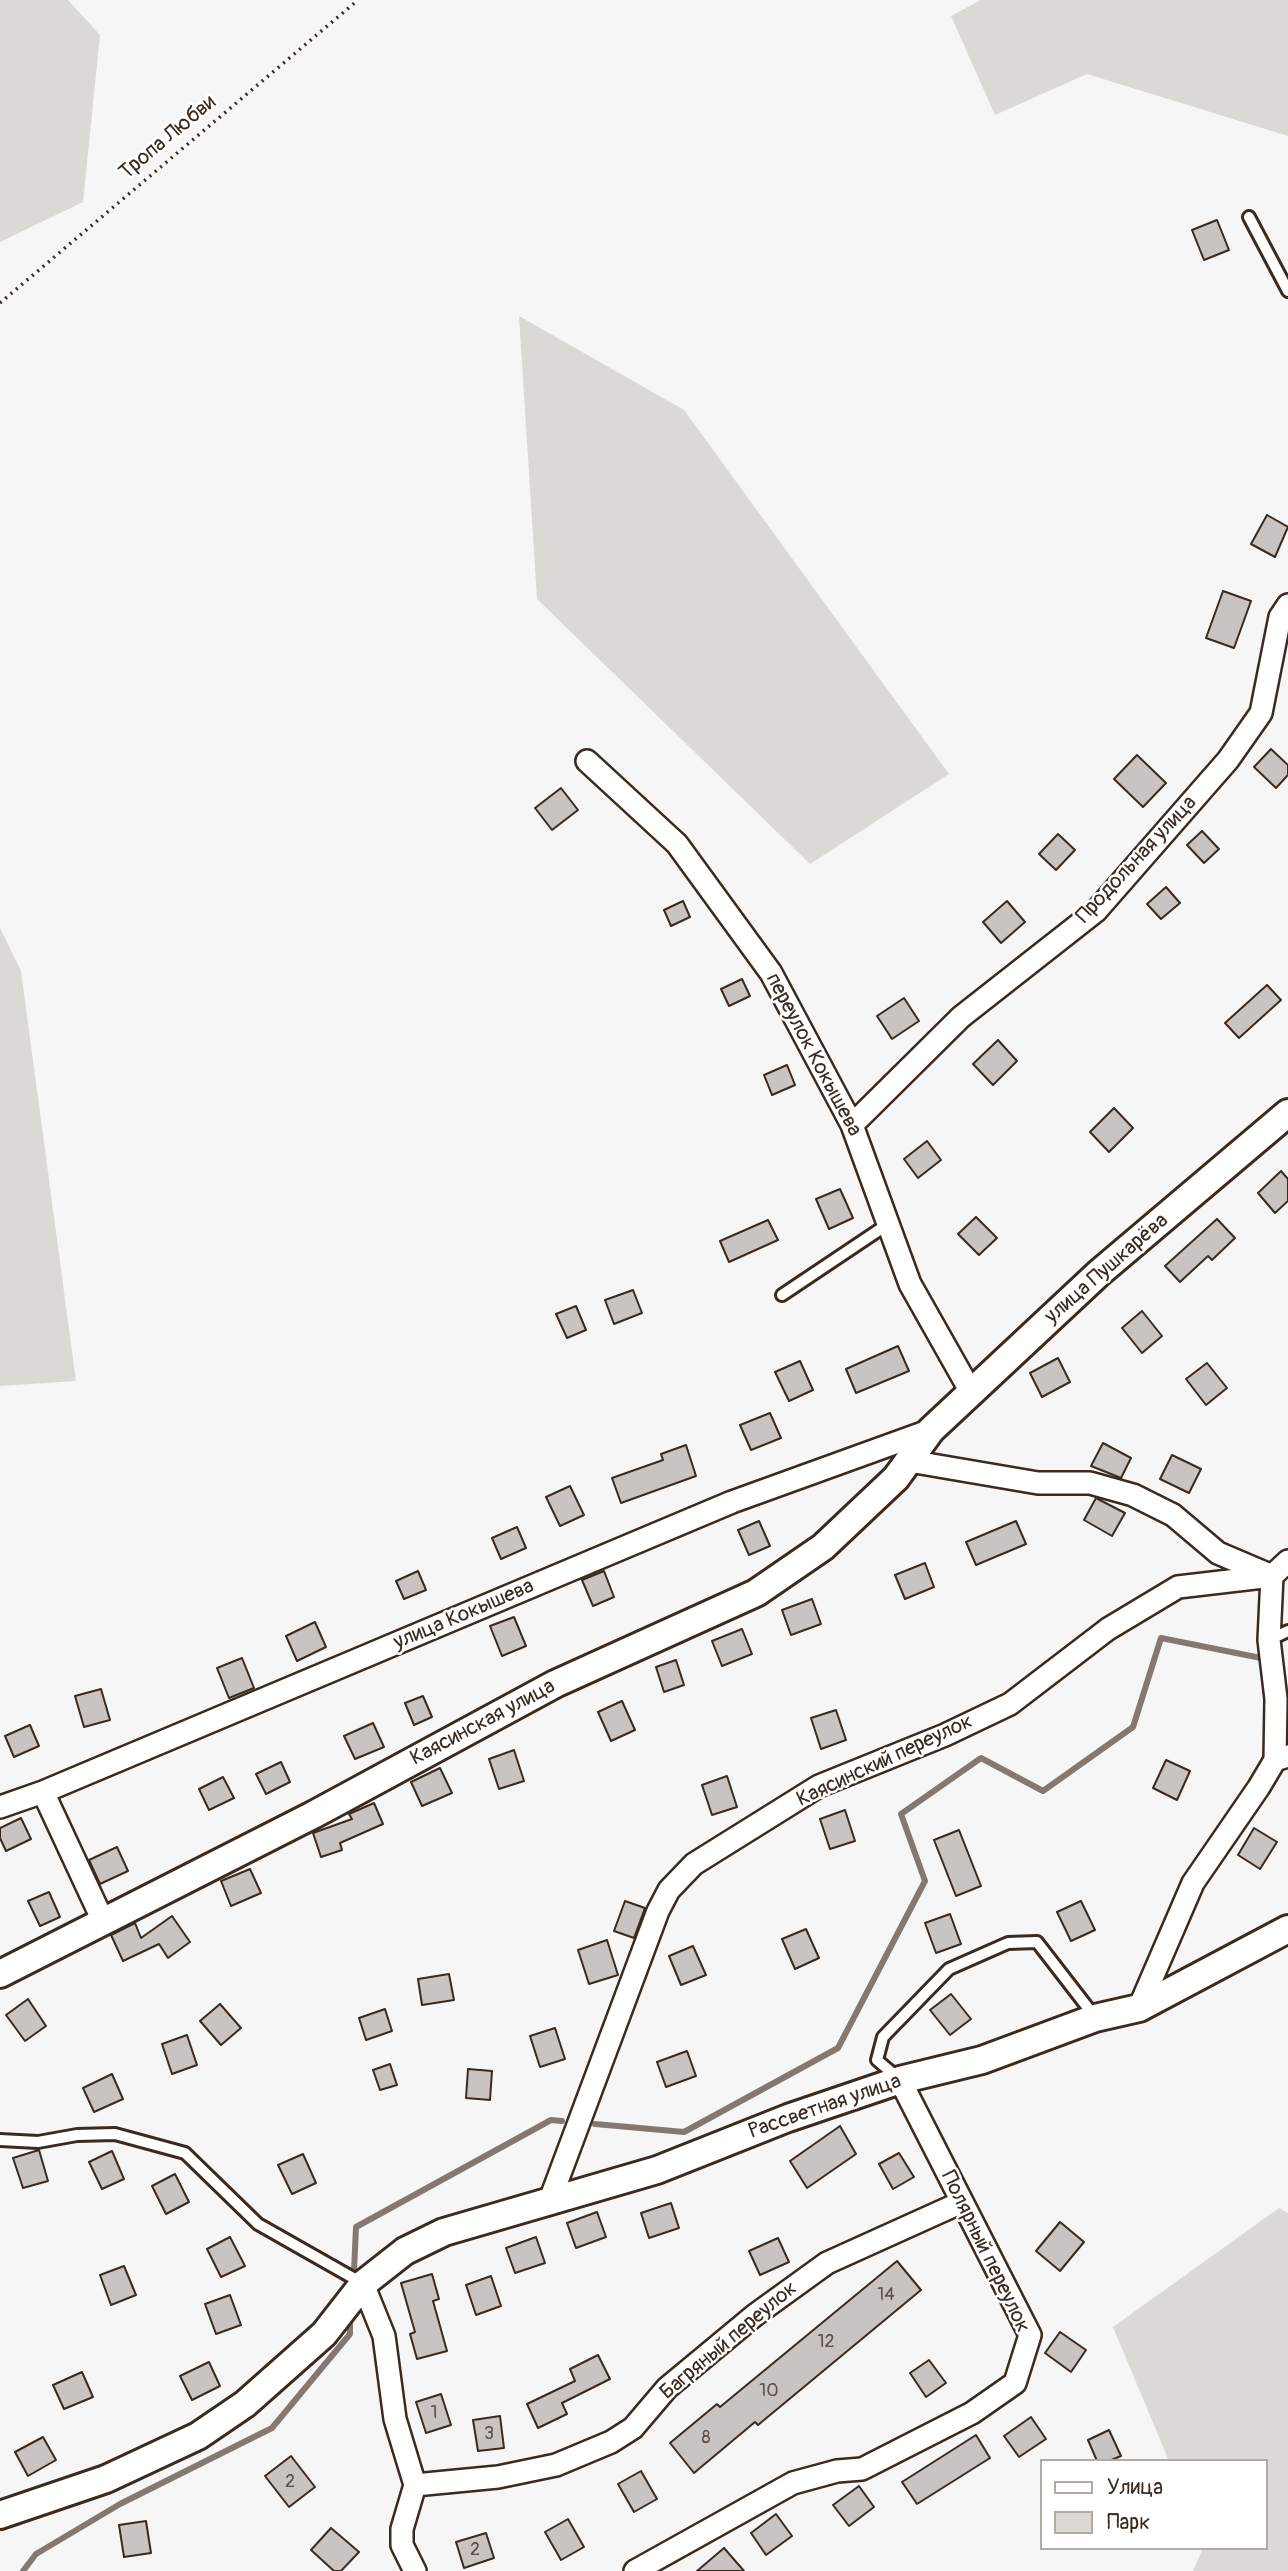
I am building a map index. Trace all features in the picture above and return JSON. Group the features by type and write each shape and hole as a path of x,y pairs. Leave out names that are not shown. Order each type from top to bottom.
{"street":[{"name":"Продольная улица","path":"852,1125 961,1017 1096,911 1228,760 1261,713 1280,617 1288,605"},
{"name":"переулок Кокышева","path":"587,761 677,844 763,962 852,1125 910,1284 971,1392"},
{"name":"улица Пушкарёва","path":"931,1430 1100,1273 1288,1113"},
{"name":"Каясинская улица","path":"0,1974 104,1923 555,1684 756,1592 823,1547 896,1478 931,1430"},
{"name":"улица Кокышева","path":"0,1807 43,1792 732,1502 931,1430"},
{"path":"909,1461 1038,1483 1090,1483 1133,1495 1173,1515 1218,1553 1272,1576"},
{"path":"1272,1576 1288,1561"},
{"path":"1139,2008 1193,1884 1281,1758 1273,1673 1276,1639 1272,1576"},
{"name":"Каясинский переулок","path":"550,2200 658,1911 669,1890 694,1864 819,1786 945,1735 1010,1704 1108,1629 1178,1587 1272,1576"},
{"path":"43,1792 104,1923"},
{"name":"Рассветная улица","path":"0,2515 106,2479 198,2436 245,2404 298,2358 324,2334 363,2284 405,2251 444,2232 657,2170 788,2118 900,2080 982,2060 1095,2018 1139,2008 1288,1929"},
{"name":"Полярный переулок","path":"635,2571 793,2483 837,2471 862,2469 972,2413 1014,2383 1030,2335 900,2080"},
{"name":"Багряный переулок","path":"415,2485 498,2477 556,2465 611,2442 633,2428 667,2388 755,2315 827,2263 962,2202"},
{"path":"363,2284 384,2336 395,2419 415,2485 402,2529 402,2545 415,2571"}],"lane":[{"path":"1249,217 1288,291"},
{"path":"782,1295 888,1224"},
{"path":"900,2080 877,2060 883,2037 949,1969 1009,1943 1037,1942 1095,2018"},
{"path":"0,2140 38,2142 77,2135 115,2134 185,2153 258,2224 363,2284"}],"path":[{"name":"Тропа Любви","path":"0,303 358,0"}],"green space":[{"path":"0,0 68,0 100,35 83,202 0,242"},
{"path":"981,0 1288,0 1288,136 1087,74 995,115 951,16"},
{"path":"519,316 684,410 949,774 810,864 537,599"},
{"path":"0,928 21,971 76,1381 0,1386"},
{"path":"1279,2208 1288,2213 1288,2571 1193,2571 1202,2550 1267,2550 1267,2459 1168,2459 1113,2327"}],"building":[{"path":"1217,220 1229,250 1204,260 1192,230"},
{"path":"1267,515 1288,527 1275,557 1251,544"},
{"path":"1223,591 1251,601 1234,648 1206,638"},
{"path":"1271,749 1288,765 1288,775 1276,788 1254,767"},
{"path":"1137,755 1166,783 1143,807 1114,779"},
{"path":"561,788 578,810 552,830 535,808"},
{"path":"1202,831 1219,849 1204,863 1187,845"},
{"path":"1058,834 1075,850 1056,870 1039,854"},
{"path":"1166,887 1180,903 1161,919 1147,904"},
{"path":"683,901 690,917 671,926 664,910"},
{"path":"1007,901 1025,922 1001,943 983,922"},
{"path":"742,979 750,996 729,1006 721,989"},
{"path":"1267,985 1281,1000 1239,1038 1225,1023"},
{"path":"904,998 919,1021 892,1039 877,1016"},
{"path":"998,1040 1017,1061 993,1085 973,1064"},
{"path":"787,1065 795,1085 772,1095 764,1075"},
{"path":"1114,1108 1133,1128 1109,1152 1090,1132"},
{"path":"927,1141 941,1160 918,1178 904,1159"},
{"path":"1281,1171 1288,1179 1288,1201 1275,1213 1258,1193"},
{"path":"840,1189 853,1218 829,1229 816,1199"},
{"path":"976,1217 997,1238 979,1255 958,1234"},
{"path":"1217,1219 1235,1238 1212,1260 1208,1256 1180,1282 1165,1266"},
{"path":"768,1220 778,1240 729,1262 720,1241"},
{"path":"633,1290 642,1313 614,1324 605,1300"},
{"path":"576,1306 586,1330 567,1338 556,1314"},
{"path":"1142,1311 1162,1336 1142,1353 1122,1328"},
{"path":"898,1346 909,1371 856,1393 846,1369"},
{"path":"1058,1358 1070,1382 1042,1397 1030,1373"},
{"path":"800,1361 813,1390 789,1401 775,1372"},
{"path":"1207,1363 1227,1388 1206,1405 1186,1379"},
{"path":"770,1413 781,1438 751,1450 740,1425"},
{"path":"1103,1443 1131,1458 1121,1478 1091,1466"},
{"path":"686,1445 696,1476 621,1503 612,1478 663,1460 661,1454"},
{"path":"1172,1455 1201,1469 1189,1493 1160,1479"},
{"path":"570,1486 584,1515 560,1526 546,1497"},
{"path":"1096,1498 1125,1513 1112,1536 1084,1520"},
{"path":"759,1521 770,1546 749,1555 738,1530"},
{"path":"1016,1521 1026,1544 976,1565 966,1542"},
{"path":"517,1527 526,1548 501,1559 492,1538"},
{"path":"925,1563 934,1587 905,1599 895,1575"},
{"path":"418,1571 426,1590 404,1599 396,1581"},
{"path":"604,1571 614,1597 593,1606 582,1580"},
{"path":"812,1599 821,1624 791,1635 782,1610"},
{"path":"514,1617 526,1646 502,1656 490,1626"},
{"path":"315,1622 326,1647 297,1661 286,1636"},
{"path":"742,1629 752,1654 722,1666 712,1641"},
{"path":"242,1658 254,1688 229,1698 217,1668"},
{"path":"676,1660 684,1685 664,1692 656,1667"},
{"path":"101,1689 110,1720 84,1727 75,1696"},
{"path":"423,1696 432,1717 414,1725 405,1703"},
{"path":"622,1701 635,1730 611,1741 598,1712"},
{"path":"836,1710 846,1740 821,1749 811,1718"},
{"path":"373,1723 384,1747 355,1759 344,1736"},
{"path":"30,1725 39,1746 14,1757 5,1736"},
{"path":"514,1750 524,1781 499,1789 489,1759"},
{"path":"1166,1760 1190,1771 1177,1800 1153,1788"},
{"path":"281,1762 290,1782 266,1794 256,1774"},
{"path":"440,1768 452,1793 422,1806 411,1782"},
{"path":"727,1776 737,1807 712,1815 702,1785"},
{"path":"223,1777 234,1798 209,1810 199,1789"},
{"path":"374,1803 383,1824 340,1843 342,1850 321,1857 313,1833 352,1819 349,1814"},
{"path":"845,1810 855,1841 830,1849 820,1819"},
{"path":"21,1818 31,1839 6,1851 0,1838 0,1828"},
{"path":"1254,1828 1277,1842 1260,1869 1238,1855"},
{"path":"959,1830 981,1886 956,1896 934,1840"},
{"path":"117,1847 128,1871 100,1884 89,1860"},
{"path":"250,1869 261,1893 231,1906 221,1881"},
{"path":"49,1892 60,1917 40,1926 28,1901"},
{"path":"625,1901 645,1908 634,1938 614,1931"},
{"path":"1081,1901 1095,1930 1071,1941 1057,1912"},
{"path":"950,1914 961,1944 936,1953 925,1923"},
{"path":"172,1916 190,1942 168,1958 159,1944 123,1961 111,1935 135,1923 141,1938"},
{"path":"806,1929 819,1958 795,1969 782,1939"},
{"path":"607,1940 618,1975 589,1984 578,1950"},
{"path":"693,1946 706,1975 681,1985 669,1956"},
{"path":"449,1974 454,2000 422,2005 418,1979"},
{"path":"951,1994 971,2019 950,2035 930,2010"},
{"path":"28,1999 46,2026 25,2041 6,2015"},
{"path":"220,2004 241,2028 221,2045 200,2021"},
{"path":"385,2009 392,2031 366,2040 359,2018"},
{"path":"555,2028 565,2059 540,2067 530,2036"},
{"path":"187,2035 197,2065 172,2074 162,2044"},
{"path":"687,2051 696,2076 666,2087 657,2062"},
{"path":"390,2064 397,2085 380,2090 373,2070"},
{"path":"468,2069 492,2071 490,2100 466,2098"},
{"path":"112,2074 123,2099 94,2112 83,2088"},
{"path":"840,2126 856,2154 807,2188 790,2161"},
{"path":"39,2150 48,2181 23,2188 13,2158"},
{"path":"112,2151 124,2179 102,2189 89,2162"},
{"path":"899,2153 914,2177 893,2189 879,2164"},
{"path":"303,2154 316,2183 292,2194 278,2165"},
{"path":"175,2174 189,2202 166,2214 152,2186"},
{"path":"671,2203 679,2228 649,2238 641,2213"},
{"path":"597,2212 606,2237 576,2248 567,2223"},
{"path":"1060,2222 1084,2242 1060,2271 1036,2251"},
{"path":"230,2237 245,2266 221,2277 207,2249"},
{"path":"536,2237 545,2263 515,2273 506,2248"},
{"path":"778,2238 789,2262 760,2275 749,2251"},
{"path":"897,2261 921,2290 758,2425 755,2422 694,2473 670,2443 717,2404 720,2407"},
{"path":"124,2266 136,2295 111,2305 100,2275"},
{"path":"432,2274 439,2299 433,2301 447,2351 417,2359 410,2334 415,2332 401,2283"},
{"path":"491,2276 501,2306 476,2315 466,2285"},
{"path":"230,2295 241,2325 216,2334 205,2304"},
{"path":"1060,2332 1086,2350 1071,2372 1045,2353"},
{"path":"598,2355 610,2379 562,2403 567,2414 538,2428 527,2404 575,2381 570,2369"},
{"path":"929,2360 946,2383 926,2397 910,2373"},
{"path":"209,2362 220,2386 192,2400 180,2376"},
{"path":"82,2372 93,2397 64,2409 53,2385"},
{"path":"441,2394 451,2425 426,2433 416,2402"},
{"path":"500,2416 504,2448 478,2451 473,2420"},
{"path":"1031,2417 1046,2439 1019,2457 1004,2436"},
{"path":"1109,2430 1121,2456 1114,2459 1096,2459 1088,2440"},
{"path":"976,2435 990,2458 917,2504 902,2482"},
{"path":"43,2437 56,2460 28,2476 15,2452"},
{"path":"291,2456 315,2487 289,2507 265,2476"},
{"path":"641,2471 657,2499 634,2512 618,2484"},
{"path":"859,2486 874,2507 849,2526 833,2505"},
{"path":"776,2514 792,2536 766,2555 751,2533"},
{"path":"568,2519 584,2547 561,2560 545,2532"},
{"path":"146,2521 151,2553 124,2557 119,2525"},
{"path":"331,2528 359,2552 341,2571 334,2571 311,2550"},
{"path":"486,2533 494,2558 464,2568 456,2542"},
{"path":"724,2548 744,2571 697,2571"}],"waterway":[{"path":"595,2124 684,2132 838,2048 925,1881 901,1814 981,1758 1043,1791 1133,1727 1161,1638 1266,1659"},
{"path":"354,2271 356,2227 551,2120 562,2121"},
{"path":"23,2571 36,2554 120,2504 272,2428 350,2334 350,2319"}]}
